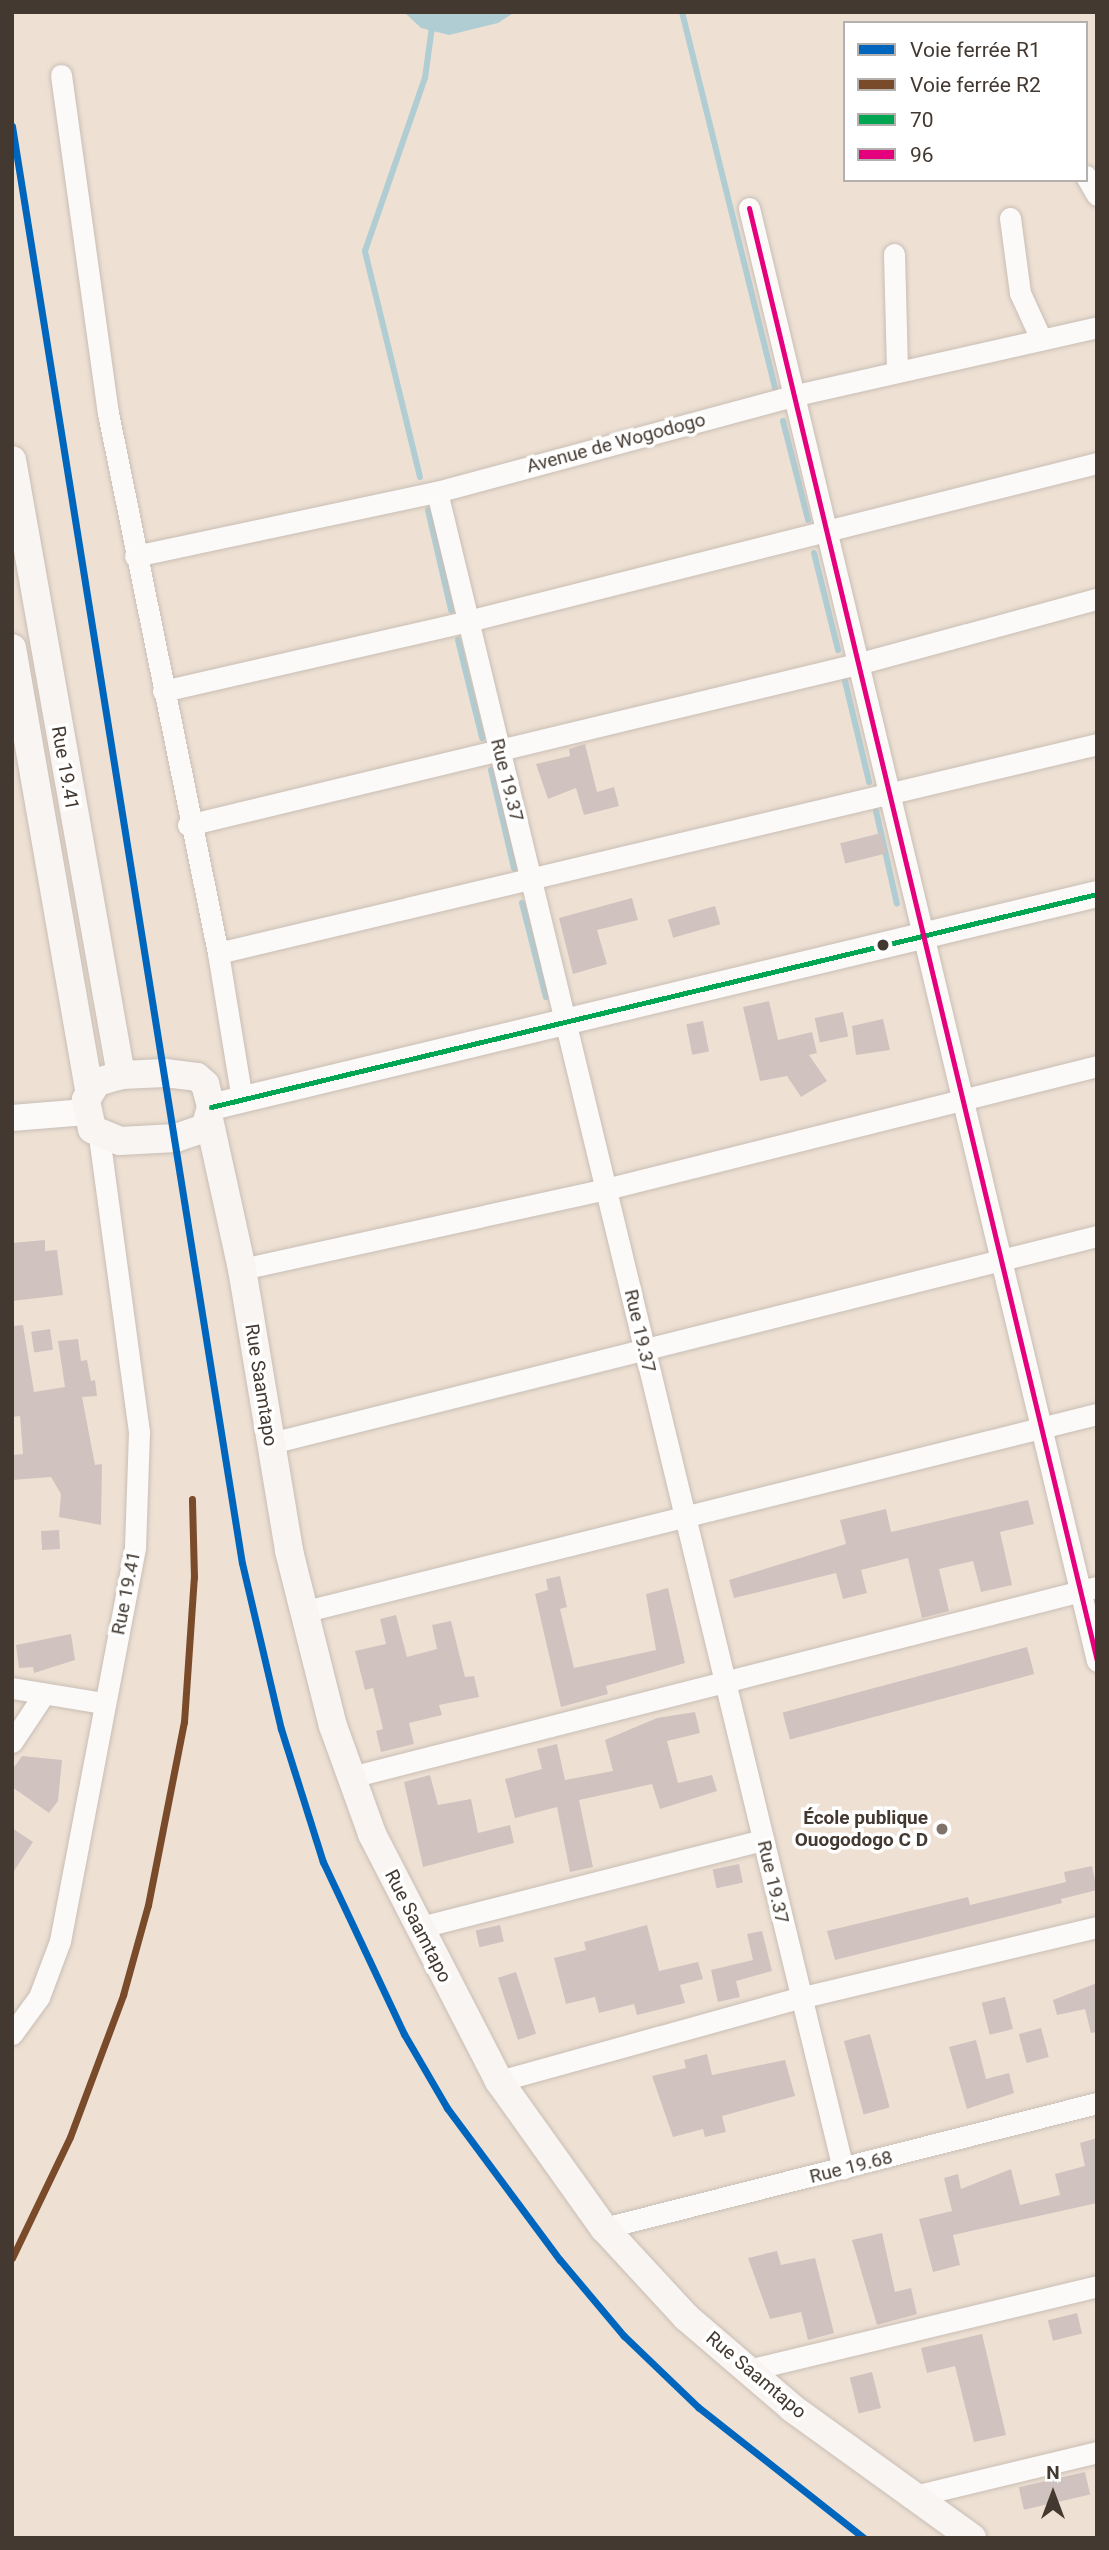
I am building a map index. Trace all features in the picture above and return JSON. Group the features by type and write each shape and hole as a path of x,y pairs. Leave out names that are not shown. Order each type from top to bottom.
{"main road":[{"name":"Rue 19.41","path":"12,460 21,573 121,1075"},
{"name":"Rue 19.41","path":"12,649 92,1112"},
{"path":"121,1075 92,1112 120,1141 176,1138 197,1133 210,1113"},
{"name":"Rue Saamtapo","path":"121,1075 197,1077 210,1113 242,1269 302,1612 351,1777 417,1928 499,2081 604,2228 686,2317 748,2370 910,2497 972,2538"}],"street":[{"path":"61,75 108,413 188,825 218,953 242,1100"},
{"path":"1088,179 1097,195"},
{"path":"750,208 792,396 960,1099 1041,1428 1088,1589 1097,1661"},
{"path":"1010,218 1020,293 1041,339"},
{"path":"894,254 897,372"},
{"name":"Avenue de Wogodogo","path":"135,556 437,492 792,396 1097,327"},
{"path":"163,691 468,621 1097,463"},
{"name":"Rue 19.37","path":"437,492 842,2169"},
{"path":"188,825 857,664 1097,599"},
{"path":"218,953 1097,744"},
{"path":"210,1113 242,1100 1097,894"},
{"path":"242,1269 606,1189 1097,1066"},
{"path":"12,1118 92,1112"},
{"name":"Rue 19.41","path":"12,2034 39,1997 60,1941 135,1546 139,1446 92,1112"},
{"path":"271,1443 1097,1236"},
{"path":"302,1612 1097,1414"},
{"path":"351,1777 1088,1589"},
{"path":"13,1685 44,1694 104,1703"},
{"path":"12,1742 44,1694"},
{"path":"417,1928 763,1840"},
{"path":"499,2081 799,1998 1097,1927"},
{"name":"Rue 19.68","path":"604,2228 1097,2103"},
{"path":"748,2370 1097,2286"},
{"path":"910,2497 1097,2452"}],"water":[{"path":"404,12 515,12 498,23 449,35 421,28"}],"building":[{"path":"585,744 597,792 614,787 619,806 584,815 576,788 548,799 536,764 570,756 569,749"},
{"path":"881,833 886,853 845,864 840,843"},
{"path":"632,898 638,920 597,930 607,964 573,974 559,918"},
{"path":"715,906 720,924 673,938 668,920"},
{"path":"769,1001 778,1040 812,1032 817,1053 809,1055 827,1081 801,1097 787,1076 760,1081 743,1007"},
{"path":"843,1012 848,1036 820,1042 815,1018"},
{"path":"883,1019 890,1050 856,1055 852,1026"},
{"path":"703,1021 709,1051 692,1055 686,1024"},
{"path":"45,1240 45,1251 57,1250 63,1295 12,1301 12,1243"},
{"path":"23,1325 34,1392 65,1387 58,1341 78,1339 81,1361 87,1360 91,1381 95,1380 97,1396 82,1397 95,1465 102,1464 101,1525 59,1517 61,1494 51,1477 12,1480 12,1455 23,1454 20,1416 12,1417 12,1326"},
{"path":"50,1329 53,1350 34,1352 31,1332"},
{"path":"1028,1500 1034,1524 1000,1532 1012,1585 981,1592 973,1561 939,1569 949,1611 922,1618 908,1558 861,1570 867,1593 843,1599 836,1573 734,1598 729,1580 846,1544 840,1520 886,1509 891,1532"},
{"path":"59,1530 60,1549 42,1550 41,1531"},
{"path":"560,1576 567,1607 560,1609 574,1668 656,1650 646,1594 668,1588 685,1663 606,1686 608,1694 561,1707 535,1594 548,1590 546,1579"},
{"path":"396,1615 407,1657 437,1649 432,1625 451,1621 465,1677 474,1676 479,1697 439,1705 442,1715 409,1723 414,1744 381,1752 376,1731 383,1729 373,1688 365,1690 355,1651 386,1644 380,1619"},
{"path":"71,1634 75,1660 34,1673 33,1667 19,1668 16,1645"},
{"path":"1027,1647 1034,1674 790,1740 783,1712"},
{"path":"695,1712 700,1733 667,1741 678,1783 712,1775 717,1791 660,1809 652,1784 579,1800 593,1867 570,1872 557,1807 515,1818 505,1779 542,1769 537,1749 557,1744 565,1780 613,1771 605,1740 657,1718"},
{"path":"22,1756 62,1760 58,1801 49,1813 12,1787 12,1770"},
{"path":"430,1775 438,1805 471,1799 478,1833 510,1825 514,1843 423,1867 404,1782"},
{"path":"12,1828 33,1842 12,1874"},
{"path":"739,1864 743,1883 717,1888 713,1870"},
{"path":"1092,1866 1097,1890 1061,1899 1062,1903 835,1960 827,1931 968,1897 970,1905 1066,1882 1064,1872"},
{"path":"500,1925 504,1942 479,1947 476,1931"},
{"path":"647,1925 659,1971 698,1962 703,1979 680,1985 685,2003 637,2015 634,2004 599,2013 595,1997 566,2004 554,1958 586,1950 584,1942"},
{"path":"762,1931 772,1971 736,1981 740,1997 718,2002 711,1970 753,1960 747,1934"},
{"path":"516,1972 536,2034 518,2040 498,1978"},
{"path":"1097,1983 1097,2032 1091,2033 1085,2009 1057,2015 1053,2000"},
{"path":"1005,1997 1013,2029 990,2035 982,2003"},
{"path":"1041,2028 1049,2057 1027,2063 1019,2034"},
{"path":"870,2034 890,2107 864,2114 844,2041"},
{"path":"976,2040 986,2079 1009,2073 1014,2093 967,2109 949,2047"},
{"path":"707,2054 712,2075 785,2060 795,2096 722,2116 726,2132 705,2137 703,2129 673,2137 652,2076 686,2068 684,2060"},
{"path":"1097,2138 1097,2203 953,2235 960,2265 933,2272 919,2219 952,2211 944,2178 958,2174 961,2189 1011,2169 1020,2205 1060,2195 1055,2174 1085,2166 1080,2143"},
{"path":"882,2233 895,2292 911,2288 917,2314 877,2325 852,2240"},
{"path":"777,2251 781,2265 815,2258 834,2333 808,2340 801,2312 770,2319 748,2258"},
{"path":"1077,2313 1082,2333 1053,2341 1048,2320"},
{"path":"982,2334 1006,2435 974,2442 955,2366 927,2373 921,2348"},
{"path":"872,2372 881,2408 859,2413 850,2378"},
{"path":"1085,2472 1090,2494 1024,2510 1019,2487"}],"waterway":[{"path":"420,477 365,251 425,78 434,12"},
{"path":"682,12 775,389"},
{"path":"783,421 808,520"},
{"path":"428,510 451,610"},
{"path":"814,553 838,650"},
{"path":"458,640 482,738"},
{"path":"845,681 869,782"},
{"path":"491,770 514,868"},
{"path":"876,811 897,904"},
{"path":"522,903 546,997"}],"rail line":[{"name":"R1","path":"12,126 242,1563 281,1729 323,1862 404,2034 447,2108 560,2260 624,2336 698,2407 864,2538"},
{"name":"R2","path":"12,2258 70,2137 123,1995 148,1905 184,1722 194,1577 192,1499"}],"transit line":[{"name":"96","path":"749,208 1097,1661"},
{"name":"70","path":"211,1107 1097,894"}],"place":[{"name":"École publique Ouogodogo C D","path":"942,1829"}]}
